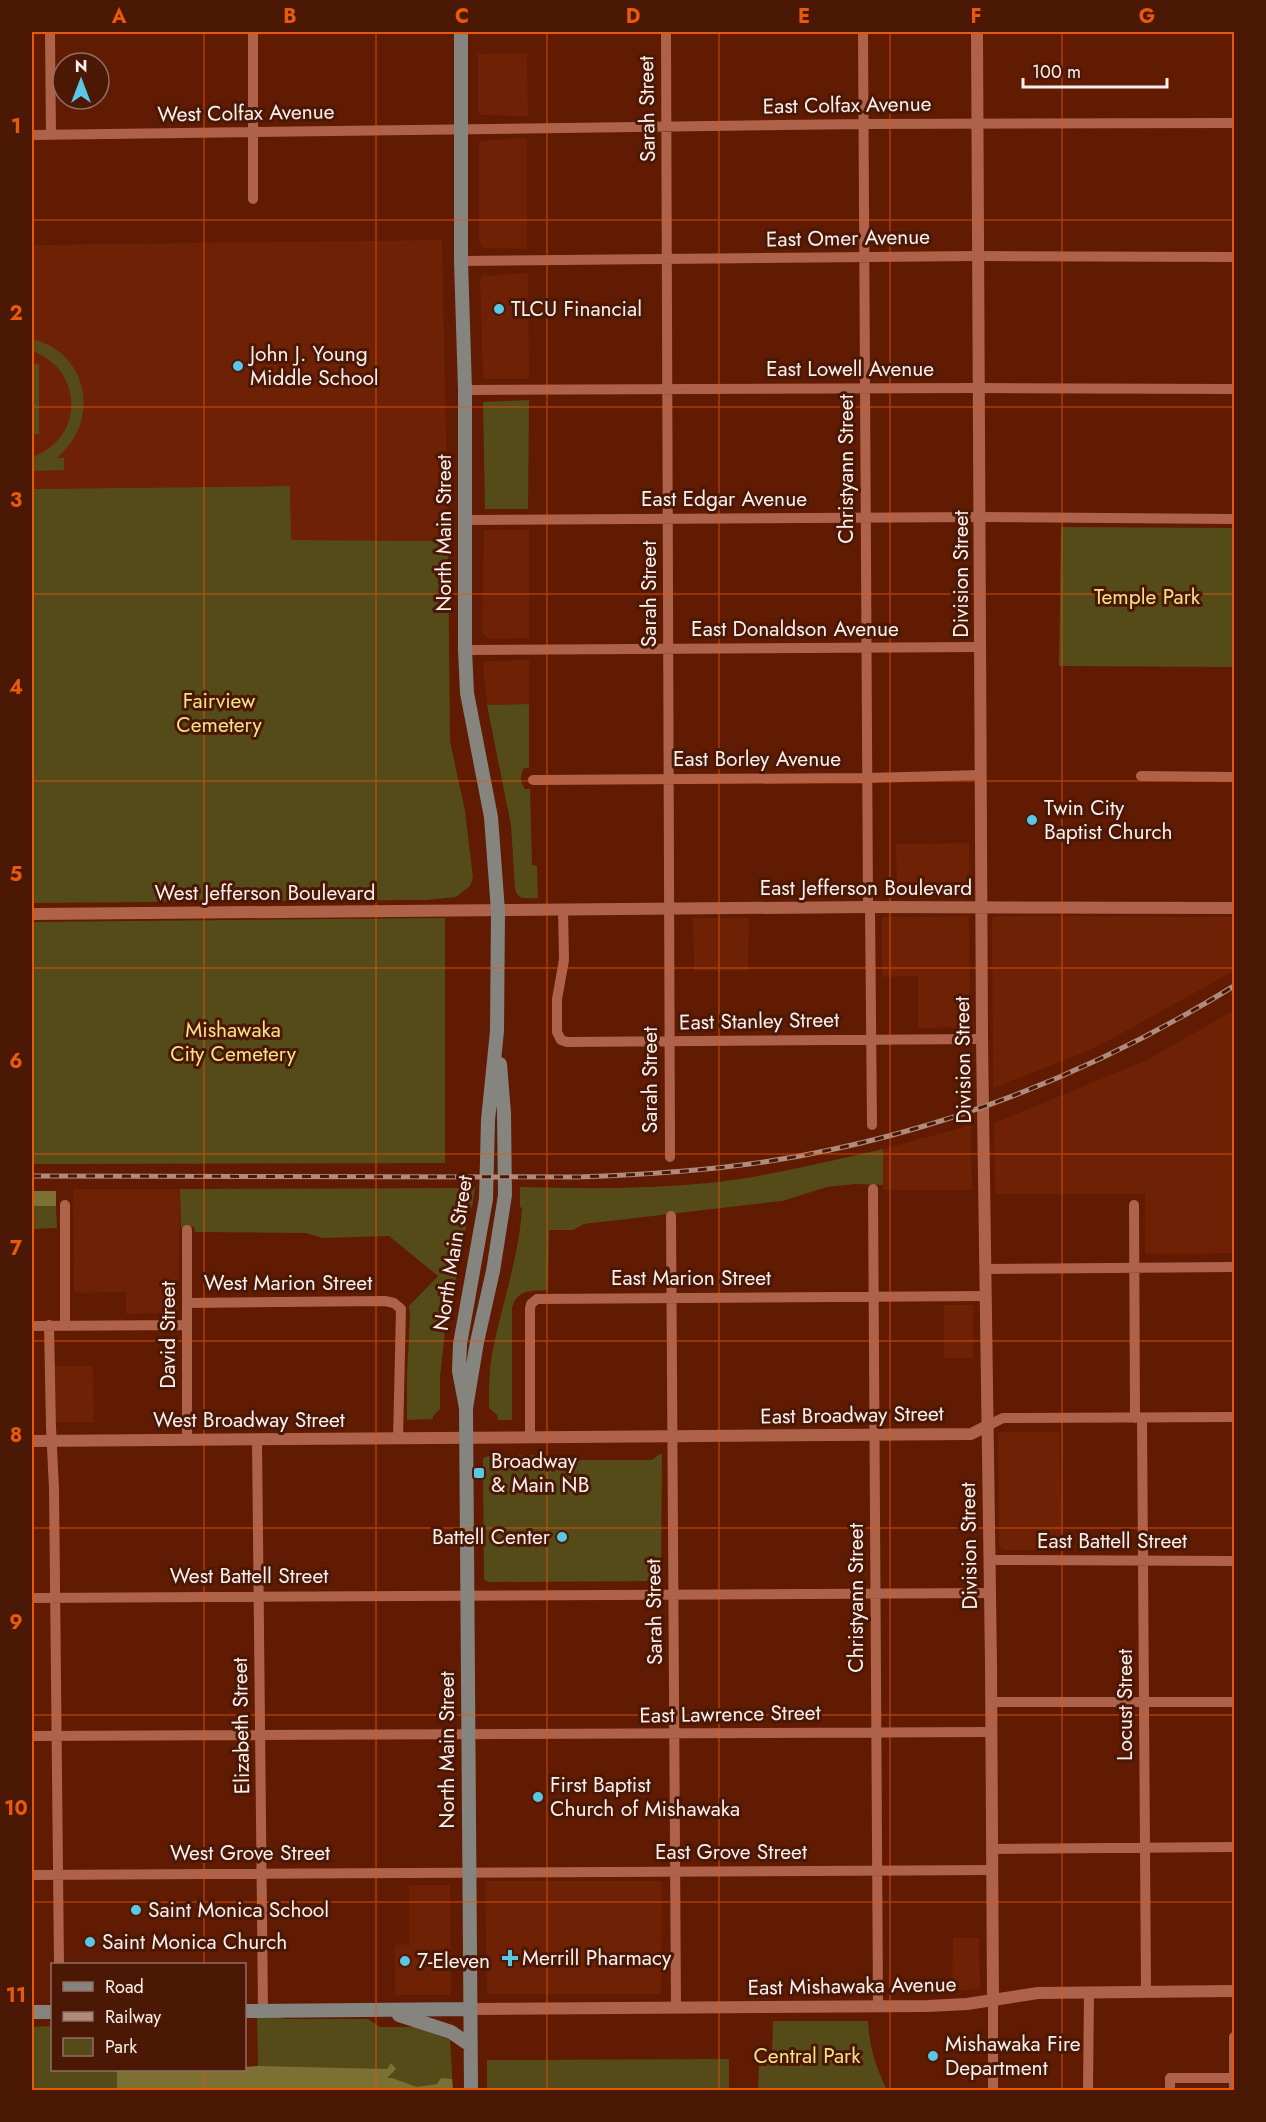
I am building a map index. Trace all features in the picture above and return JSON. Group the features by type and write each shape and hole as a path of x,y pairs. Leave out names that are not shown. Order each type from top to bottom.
{"main road":[{"name":"North Main Street","path":"461,32 465,650 470,711 491,817 498,911 497,1032 488,1120 486,1199 460,1344 459,1371 466,1408 471,2090"},
{"path":"246,2011 470,2009"},
{"path":"382,2011 425,2022 451,2032 470,2045"},
{"path":"32,2012 51,2012"}],"street":[{"path":"50,32 51,135"},
{"path":"253,32 253,198"},
{"name":"Sarah Street","path":"666,32 670,1157"},
{"name":"Christyann Street","path":"863,32 867,778 872,1125"},
{"name":"Division Street","path":"977,32 982,1039 992,1732 993,2088"},
{"name":"East Colfax Avenue","path":"460,129 978,123 1234,123"},
{"name":"West Colfax Avenue","path":"32,135 460,129"},
{"name":"East Omer Avenue","path":"461,261 978,256 1234,257"},
{"name":"East Lowell Avenue","path":"465,390 1234,389"},
{"name":"East Edgar Avenue","path":"465,520 866,517 1234,519"},
{"name":"East Donaldson Avenue","path":"465,650 981,647"},
{"name":"East Borley Avenue","path":"533,780 981,775"},
{"path":"1141,776 1234,777"},
{"name":"East Jefferson Boulevard","path":"498,911 869,907 1234,908"},
{"name":"East Stanley Street","path":"563,910 564,960 557,999 557,1032 561,1040 567,1042 982,1039"},
{"name":"West Jefferson Boulevard","path":"32,914 498,911"},
{"name":"Christyann Street","path":"873,1189 878,2006"},
{"name":"Locust Street","path":"1134,1205 1138,1418 1144,1561 1146,1992"},
{"path":"65,1206 65,1325"},
{"name":"Sarah Street","path":"671,1216 676,2008"},
{"name":"David Street","path":"187,1230 188,1440"},
{"path":"986,1269 1234,1267"},
{"name":"East Marion Street","path":"530,1438 530,1309 534,1301 986,1296"},
{"name":"West Marion Street","path":"187,1303 385,1301 394,1303 401,1309 398,1439"},
{"path":"50,1325 56,1597 59,1963"},
{"path":"32,1326 186,1325"},
{"name":"East Broadway Street","path":"466,1438 971,1434 1003,1418 1234,1417"},
{"name":"West Broadway Street","path":"32,1441 466,1438"},
{"name":"Elizabeth Street","path":"257,1440 263,2011"},
{"name":"East Battell Street","path":"989,1560 1234,1561"},
{"path":"467,1595 990,1593"},
{"name":"West Battell Street","path":"32,1598 467,1595"},
{"path":"991,1702 1234,1702"},
{"name":"East Lawrence Street","path":"32,1736 992,1732"},
{"path":"992,1849 1234,1846"},
{"name":"East Grove Street","path":"469,1872 992,1870"},
{"name":"West Grove Street","path":"32,1875 469,1872"},
{"name":"East Mishawaka Avenue","path":"470,2009 958,2005 1030,1993 1234,1991"},
{"path":"1088,2091 1089,1992"},
{"path":"1234,2037 1234,2091"},
{"path":"1170,2091 1170,2078 1234,2078"}],"shaded area":[{"path":"527,53 528,116 480,115 478,112 478,54"},
{"path":"527,138 527,249 482,248 479,241 479,141"},
{"name":"John J. Young Middle School","path":"442,240 448,541 290,540 290,486 32,489 32,245"},
{"path":"528,273 529,379 484,379 480,280 482,276"},
{"path":"484,530 529,530 529,638 489,639 482,633"},
{"path":"529,660 529,704 487,705 483,664 486,661"},
{"path":"969,843 969,893 897,895 896,844"},
{"path":"969,916 970,1027 918,1028 918,976 882,977 882,917"},
{"path":"995,916 1234,917 1234,971 1086,1052 993,1088 992,918"},
{"path":"693,918 749,918 748,971 694,971"},
{"path":"1234,1010 1234,1253 1145,1254 1145,1194 995,1194 994,1123 1147,1060"},
{"path":"971,1125 972,1190 883,1190 883,1149"},
{"path":"73,1189 180,1189 178,1310 175,1313 126,1314 126,1292 74,1293"},
{"path":"32,1191 56,1191 56,1206 32,1206"},
{"path":"944,1305 973,1305 973,1358 944,1358"},
{"path":"55,1366 93,1366 94,1422 56,1422"},
{"path":"998,1432 1059,1432 1062,1550 1003,1550 999,1546"},
{"path":"485,1881 662,1881 661,1994 487,1994"},
{"path":"409,1885 450,1885 451,1991 449,1995 395,1995 395,1945 409,1944"},
{"path":"953,1938 979,1938 980,1988 952,1992"},
{"path":"391,2063 396,2069 387,2078 417,2087 437,2084 441,2078 452,2079 453,2090 117,2090 117,2071 246,2071 246,2067 258,2066 387,2069"}],"green space":[{"path":"32,339 51,347 66,358 77,373 82,390 83,408 80,426 71,443 57,458 64,458 64,470 32,471 32,457 49,448 62,435 69,420 71,404 69,388 61,373 49,360 32,351"},
{"path":"32,364 39,364 39,434 32,434"},
{"path":"529,400 528,509 485,509 483,402"},
{"name":"Fairview Cemetery","path":"290,486 291,540 448,541 450,741 465,811 473,878 470,886 456,897 426,900 32,903 32,489"},
{"name":"Temple Park","path":"1061,527 1234,528 1234,667 1059,666"},
{"path":"529,704 529,768 524,768 521,779 525,789 530,789 532,865 537,866 538,898 521,897 516,893 511,825 487,705"},
{"name":"Mishawaka City Cemetery","path":"445,918 445,1163 32,1164 32,922"},
{"path":"883,1149 883,1185 855,1184 827,1187 782,1201 584,1224 573,1230 549,1230 548,1290 521,1294 512,1308 512,1420 498,1420 497,1415 489,1408 492,1352 520,1225 522,1208 520,1207 520,1187 614,1188 708,1183 774,1173"},
{"path":"475,1188 445,1332 440,1376 440,1409 433,1419 407,1420 409,1306 438,1276 389,1236 322,1238 306,1233 195,1232 194,1227 181,1228 180,1189"},
{"path":"32,1206 56,1206 57,1228 32,1229"},
{"path":"662,1454 661,1581 488,1582 484,1579 483,1458 549,1455 553,1460 652,1460"},
{"path":"257,2016 275,2016 284,2019 368,2019 380,2027 416,2027 450,2040 453,2090 32,2090 32,2027 51,2026 51,2071 246,2071 246,2067 258,2066"},
{"name":"Central Park","path":"773,2021 868,2021 874,2057 887,2090 487,2090 487,2060 729,2059 729,2089 758,2089 759,2066 767,2066 767,2058 772,2057"}],"railway":[{"path":"32,1176 578,1177 672,1172 764,1162 827,1151 888,1136 1008,1098 1123,1047 1234,986"}],"place":[{"name":"TLCU Financial","path":"499,309"},
{"name":"John J. Young Middle School","path":"238,366"},
{"name":"Twin City Baptist Church","path":"1032,820"},
{"name":"Broadway & Main NB","path":"479,1473"},
{"name":"Battell Center","path":"562,1537"},
{"name":"First Baptist Church of Mishawaka","path":"538,1797"},
{"name":"Saint Monica School","path":"136,1910"},
{"name":"Saint Monica Church","path":"90,1942"},
{"name":"Merrill Pharmacy","path":"510,1958"},
{"name":"7-Eleven","path":"405,1961"},
{"name":"Mishawaka Fire Department","path":"933,2056"}]}
